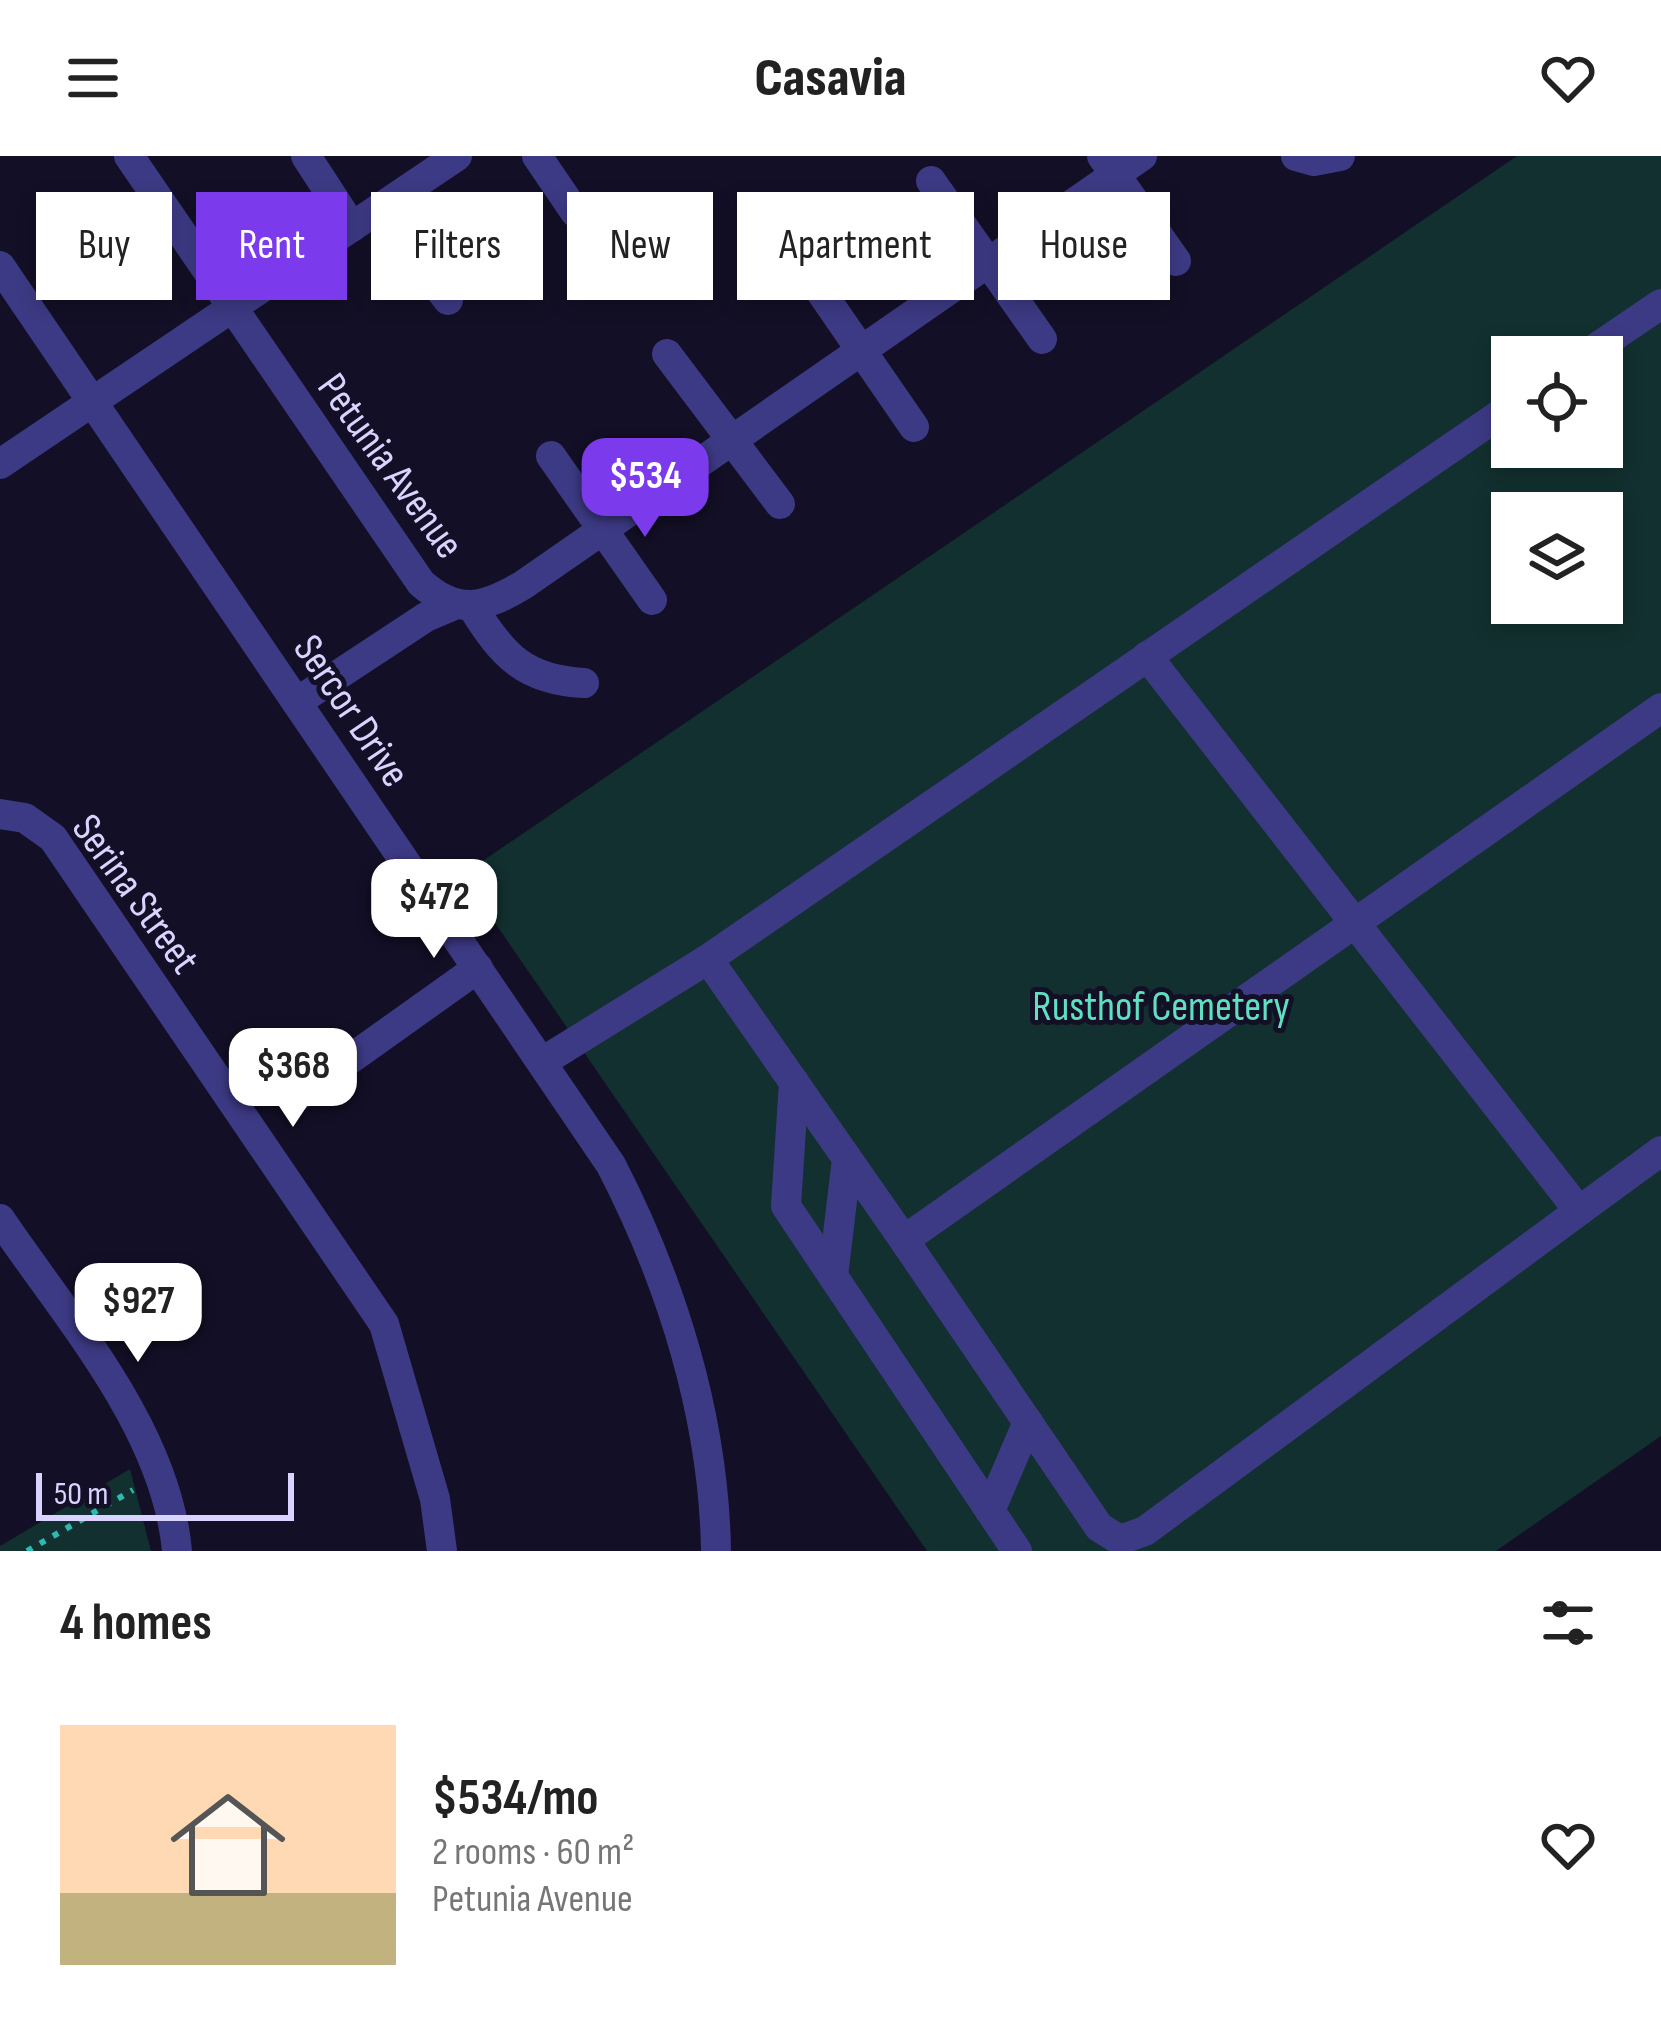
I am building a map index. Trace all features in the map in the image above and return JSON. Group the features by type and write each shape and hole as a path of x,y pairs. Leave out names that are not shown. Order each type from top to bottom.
{"street":[{"name":"Petunia Avenue","path":"129,156 421,583 462,607 510,593 988,262 1108,165 1142,156"},
{"path":"306,156 352,227"},
{"path":"404,192 457,156"},
{"path":"537,156 567,200"},
{"path":"1296,156 1314,161 1340,156"},
{"path":"1108,165 1176,261"},
{"path":"932,181 1042,339"},
{"path":"0,464 371,214"},
{"name":"Sercor Drive","path":"0,266 611,1165 661,1273 715,1478 716,1551"},
{"path":"826,300 914,428"},
{"path":"1614,336 1661,304"},
{"path":"667,354 780,505"},
{"path":"542,1062 708,959 1491,420"},
{"path":"550,456 652,600"},
{"path":"297,702 426,616 462,607 516,665 535,676 584,682"},
{"path":"1147,656 1358,920 1579,1211"},
{"path":"904,1240 1661,708"},
{"name":"Serina Street","path":"0,814 25,818 53,838 384,1324 435,1499 442,1551"},
{"path":"708,959 1108,1536 1132,1539 1661,1151"},
{"path":"297,1097 478,968"},
{"path":"794,1082 783,1198 1017,1551"},
{"path":"833,1276 847,1159"},
{"path":"0,1219 122,1400 158,1477 176,1551"},
{"path":"990,1510 1028,1422"}],"path":[{"path":"27,1551 158,1477"}],"green space":[{"name":"Rusthof Cemetery","path":"1517,156 1661,156 1661,1436 1496,1551 927,1551 462,875"},
{"path":"130,1469 151,1551 0,1551 0,1546"}]}
